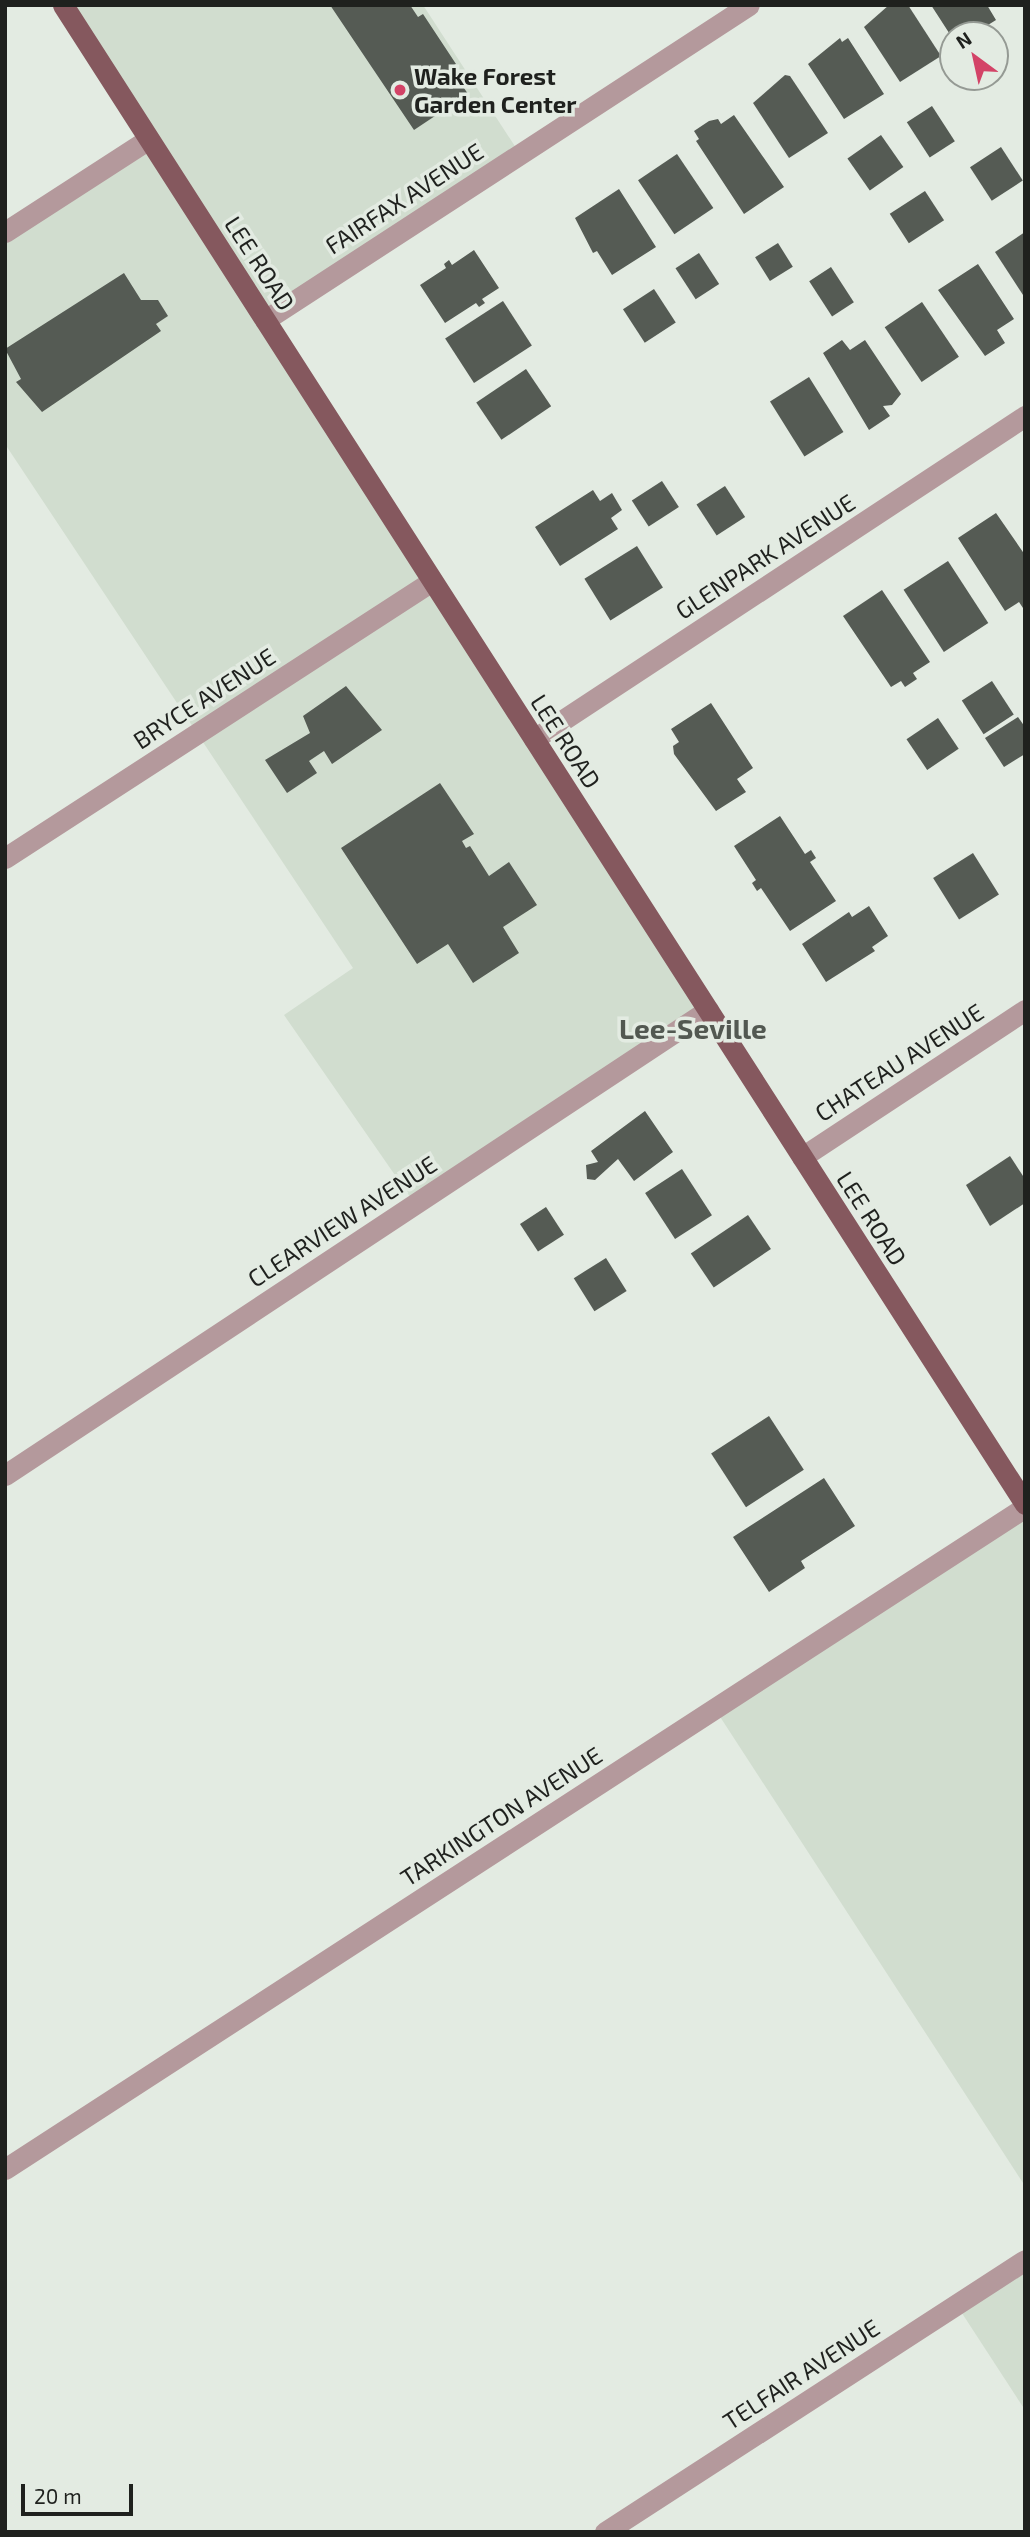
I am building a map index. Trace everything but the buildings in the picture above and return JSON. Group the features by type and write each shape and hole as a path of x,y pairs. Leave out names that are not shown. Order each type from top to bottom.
{"main road":[{"name":"LEE ROAD","path":"63,5 1025,1506"}],"street":[{"name":"FAIRFAX AVENUE","path":"265,320 749,5"},
{"path":"5,233 149,139"},
{"name":"GLENPARK AVENUE","path":"534,739 1025,416"},
{"name":"BRYCE AVENUE","path":"5,858 432,581"},
{"name":"CLEARVIEW AVENUE","path":"5,1475 708,1010"},
{"name":"CHATEAU AVENUE","path":"802,1157 1025,1010"},
{"name":"TARKINGTON AVENUE","path":"5,2169 1025,1506"},
{"name":"TELFAIR AVENUE","path":"605,2532 1025,2260"}],"shaded area":[{"path":"63,5 423,5 520,154 265,320 708,1010 415,1204 284,1015 353,968 5,444 5,232 149,139"},
{"path":"1025,1507 1025,2186 715,1709"},
{"path":"1025,2260 1025,2410 956,2304"}],"place":[{"name":"Wake Forest Garden Center","path":"400,90"}],"district":[{"name":"Lee-Seville","path":"693,1028"}]}
